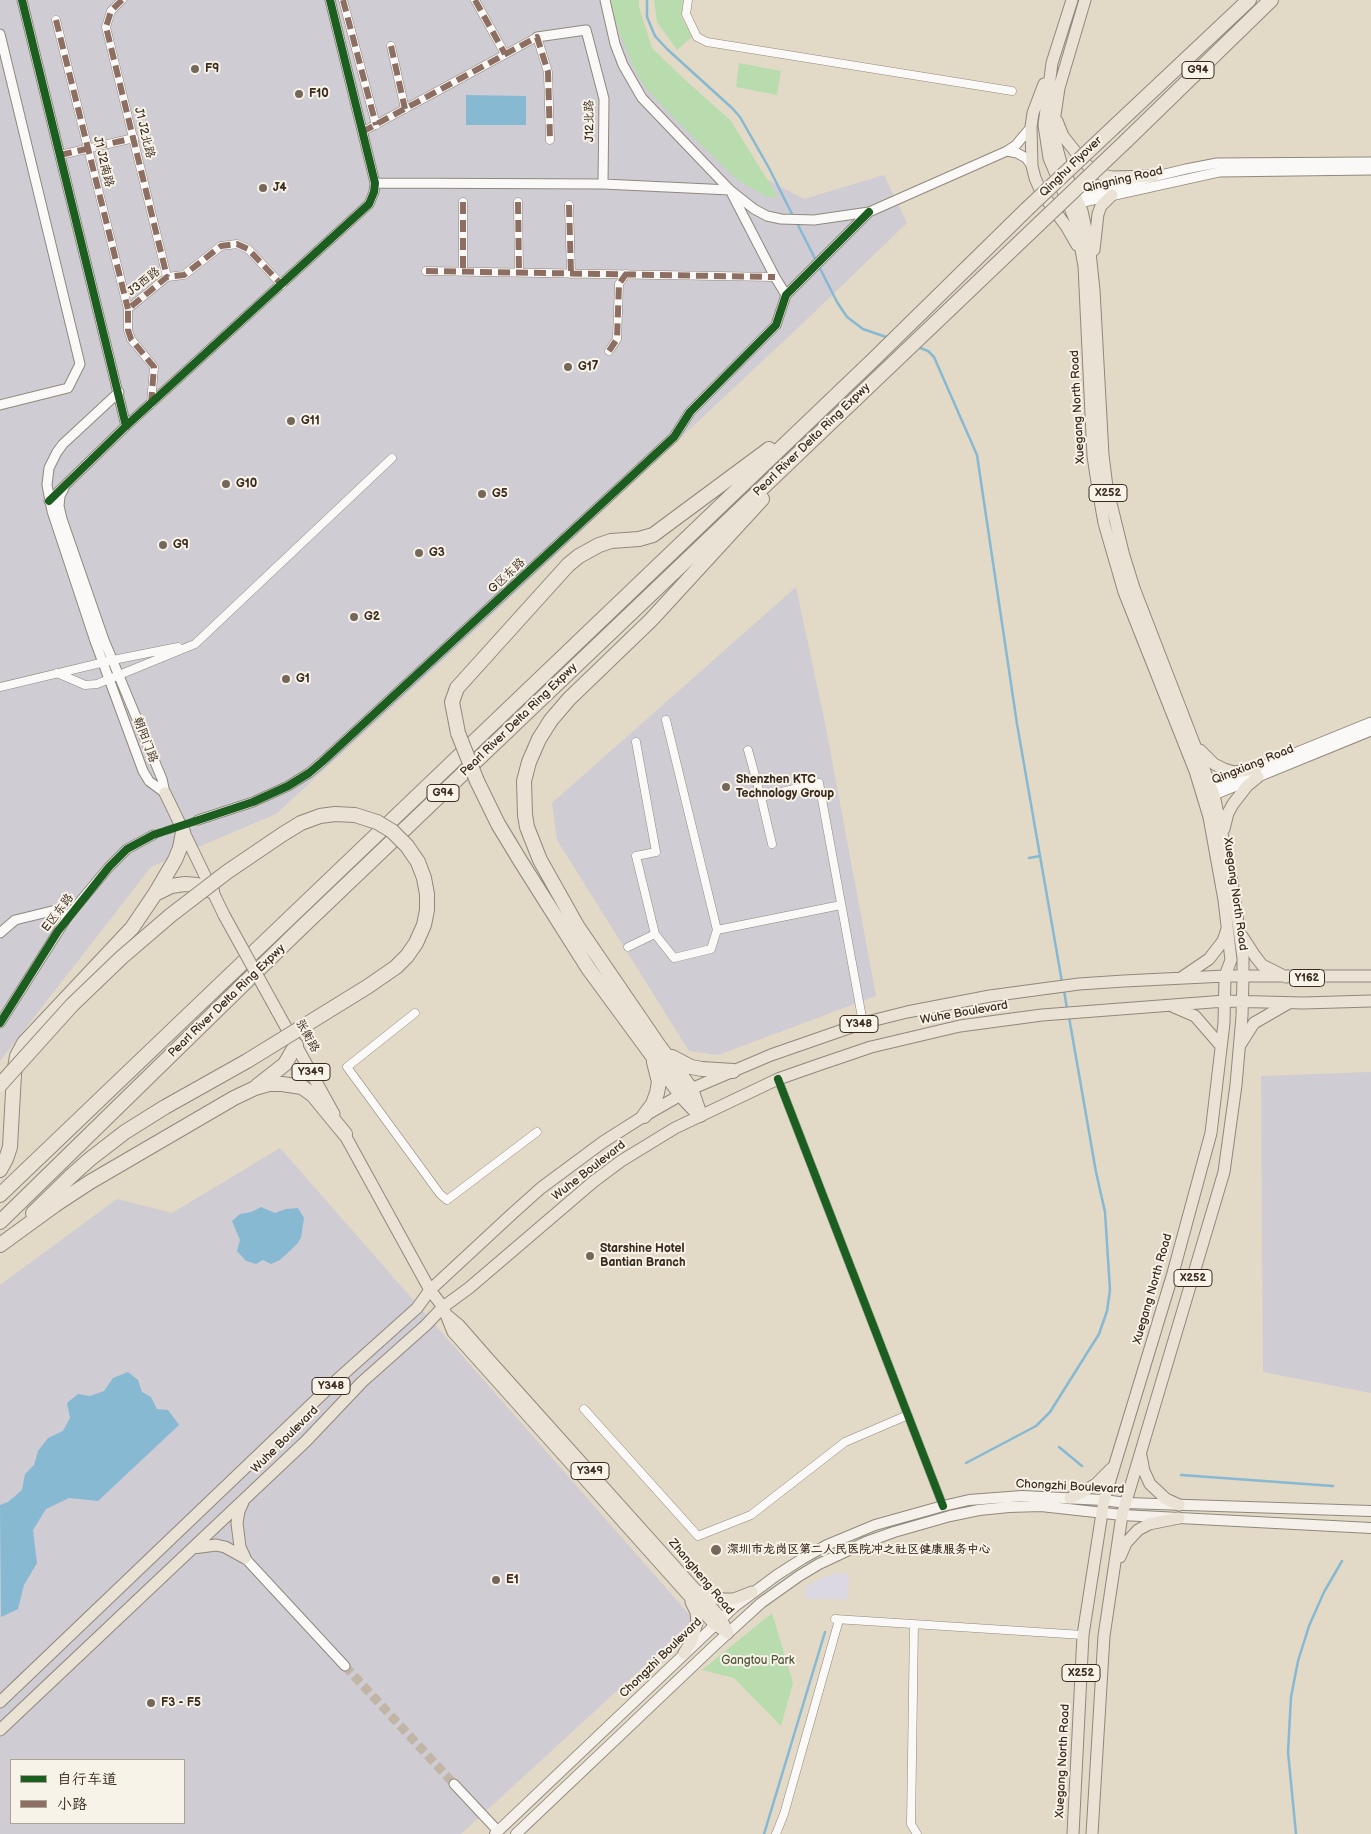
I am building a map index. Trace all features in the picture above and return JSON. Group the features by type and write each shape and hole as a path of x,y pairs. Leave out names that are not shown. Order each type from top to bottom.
{"highway":[{"name":"Qinghu Flyover","path":"873,360 1027,209 1249,0"},
{"name":"Qinghu Flyover","path":"889,366 1126,142 1271,0"},
{"name":"Pearl River Delta Ring Expwy","path":"0,1195 873,360"},
{"name":"Pearl River Delta Ring Expwy","path":"0,1222 315,916 889,366"},
{"path":"700,1115 655,1049 576,949 503,832 477,780 458,733 452,702 457,688 568,565 588,550 605,543 653,536 821,409"},
{"path":"644,1116 653,1104 657,1094 658,1082 655,1049 552,882 532,842 525,815 524,781 529,762 539,739 551,720 569,699 651,620 696,573 832,420"},
{"path":"0,1085 72,1005 171,915 227,872 301,823 320,816 335,814 355,815 376,822 392,831 407,846 418,862 424,878 427,902 424,925 416,943 396,967 247,1061 125,1132 90,1158 70,1176 0,1245"},
{"path":"0,1170 10,1147 14,1074 17,1056 24,1043 132,928 175,860 180,848 183,832"},
{"path":"155,894 171,886 185,884 197,885 212,891"},
{"path":"576,949 588,941"},
{"path":"255,1088 285,1064 296,1045"},
{"path":"655,1049 691,1067 733,1070"},
{"path":"0,1245 98,1178 234,1098 255,1088 269,1084 302,1087 312,1095 345,1134"}],"main road":[{"name":"Xuegang North Road","path":"1072,0 1052,63 1045,109 1046,142 1055,174 1074,200"},
{"name":"Xuegang North Road","path":"1073,1834 1083,1635 1104,1500 1173,1273 1211,1133 1225,1002 1225,976 1231,960 1233,929 1223,836 1195,744 1134,588 1121,547 1107,487 1088,266 1076,222 1074,200 1056,150 1054,122 1064,68 1085,0"},
{"path":"1052,63 1037,101 1031,127 1034,178 1041,192 1073,238 1088,266"},
{"path":"1056,108 1058,124 1063,136 1091,169 1102,175 1112,177 1153,176"},
{"path":"1088,266 1098,214 1101,206 1112,195"},
{"name":"Xuegang North Road","path":"1088,266 1093,456 1104,523 1124,592 1195,771 1209,792 1220,870 1233,929 1243,958 1239,1048 1224,1172 1122,1514 1104,1636 1092,1834"},
{"path":"1195,744 1204,756 1224,769 1257,773"},
{"path":"1223,836 1224,824 1233,804 1257,773"},
{"name":"张衡路","path":"165,794 224,915 430,1290 444,1311"},
{"path":"1179,979 1210,959 1233,929 1262,965 1287,977"},
{"name":"Wuhe Boulevard","path":"0,1702 339,1378 417,1308 430,1290 541,1188 603,1142 644,1116 686,1093 733,1070 809,1040 863,1023 947,1003 1079,984 1225,976 1371,976"},
{"name":"Wuhe Boulevard","path":"4,1726 306,1441 362,1382 426,1325 593,1182 645,1146 700,1115 778,1079 871,1047 922,1034 980,1023 1042,1015 1170,1005 1225,1002 1371,1001"},
{"path":"1239,1048 1254,1023 1288,1003"},
{"path":"1170,1005 1195,1016 1221,1046"},
{"name":"Zhangheng Road","path":"444,1311 482,1350 728,1632"},
{"path":"1142,1450 1144,1471 1150,1484 1166,1499 1179,1504"},
{"path":"1070,1498 1096,1484 1105,1476 1118,1458"},
{"name":"Chongzhi Boulevard","path":"496,1833 684,1653 752,1592 802,1559 849,1535 898,1517 943,1506 997,1497 1031,1496 1126,1503 1371,1511"},
{"path":"244,1499 237,1523 240,1547 245,1558"},
{"name":"Chongzhi Boulevard","path":"516,1834 728,1632 761,1603 799,1576 841,1553 894,1532 950,1516 1009,1507 1041,1506 1102,1513 1371,1528"},
{"path":"1114,1572 1126,1543 1134,1533 1149,1524 1179,1518"},
{"path":"192,1548 216,1545 226,1547 245,1558"},
{"path":"689,1589 725,1599 743,1596 752,1592"},
{"path":"684,1653 691,1642 697,1623 696,1612 689,1589"},
{"path":"0,1713 4,1726"}],"street":[{"path":"22,0 126,426"},
{"name":"J1 J2北路","path":"122,0 112,11 106,28 167,277"},
{"path":"49,501 126,426 363,211 372,198 375,183 330,0"},
{"path":"343,0 376,125"},
{"path":"475,0 505,54"},
{"path":"605,0 615,44 623,65 642,98 730,190 754,209 767,216 781,219 814,220 869,212 1007,151 1016,145 1031,127"},
{"path":"688,0 686,14 697,37 707,42 1012,91"},
{"name":"J1 J2南路","path":"56,20 128,309"},
{"name":"J12北路","path":"537,38 586,30 604,99 603,184"},
{"path":"0,34 80,364 68,388 0,405"},
{"path":"362,132 537,38 548,72 550,140"},
{"path":"392,46 405,109"},
{"path":"60,155 134,138"},
{"path":"1007,151 1017,153 1026,158 1032,166"},
{"name":"Qingning Road","path":"1074,200 1153,176 1201,166 1225,163 1371,162"},
{"name":"Qingning Road","path":"1074,200 1112,195 1218,172 1371,170"},
{"path":"375,183 603,184 730,190"},
{"path":"730,190 786,295 869,212"},
{"path":"463,202 463,272"},
{"path":"518,202 519,272"},
{"path":"569,205 571,274"},
{"name":"J3西路","path":"151,404 154,367 131,339 128,330 128,309 167,277 184,275 221,246 237,244 248,249 282,285"},
{"path":"426,271 775,277"},
{"path":"609,350 617,339 618,284 626,274"},
{"name":"G区东路","path":"198,820 253,802 288,786 322,762 674,437 690,412 776,325 786,295"},
{"name":"朝阳门路","path":"119,392 63,444 57,452 47,477 49,501 108,680 143,771 149,781 165,794"},
{"path":"57,673 85,685 108,680 195,644 392,458"},
{"name":"朝阳门路","path":"70,480 60,496 59,506 62,519 104,640 162,779 165,794"},
{"path":"0,687 102,662 195,644"},
{"path":"636,742 656,852 636,856 654,934 674,958 711,949 717,930 666,720"},
{"name":"Qingxiang Road","path":"1257,773 1371,722"},
{"name":"Qingxiang Road","path":"1209,792 1371,730"},
{"path":"748,750 762,797 772,844"},
{"path":"762,797 819,783 863,1023"},
{"name":"E区东路","path":"0,1023 68,916 109,866 127,849 153,835"},
{"path":"717,930 842,905"},
{"path":"0,933 15,920 56,910 68,916"},
{"path":"628,947 654,934"},
{"path":"415,1013 346,1067 440,1194 447,1200 537,1132"},
{"path":"778,1079 943,1506"},
{"path":"584,1409 698,1536 751,1515 845,1442 908,1416"},
{"path":"245,1558 346,1666"},
{"path":"776,1834 784,1814 837,1620 1083,1635"},
{"path":"914,1625 911,1824 917,1834"},
{"path":"454,1784 496,1833"}],"shaded area":[{"path":"0,0 627,0 638,56 735,163 804,199 884,175 907,223 463,642 276,814 151,867 0,1061"},
{"path":"796,587 826,728 876,996 718,1055 689,1051 557,840 552,803"},
{"path":"1371,1072 1371,1393 1263,1372 1261,1076"},
{"path":"280,1148 694,1620 461,1834 0,1834 0,1285 117,1199 172,1213"},
{"path":"833,1572 849,1574 848,1599 805,1599 806,1586 826,1576 832,1576"}],"green space":[{"path":"611,0 639,0 639,7 652,48 731,121 778,197 767,197 736,179 645,87 632,64 615,21"},
{"path":"654,0 683,0 681,16 692,37 677,50 657,22"},
{"path":"739,63 781,71 777,95 736,87"},
{"name":"Gangtou Park","path":"772,1613 793,1683 781,1726 734,1678 702,1670"}],"water":[{"path":"466,95 526,96 526,125 466,125"},
{"path":"261,1207 275,1213 286,1209 298,1208 304,1218 301,1238 297,1244 280,1260 271,1264 263,1260 256,1264 246,1261 237,1251 240,1240 232,1221 240,1214 251,1212"},
{"path":"128,1372 138,1380 142,1392 151,1397 157,1409 168,1410 179,1425 98,1501 69,1498 46,1509 33,1530 37,1563 24,1585 18,1609 1,1617 0,1505 8,1502 22,1490 25,1474 34,1465 38,1451 48,1438 63,1431 70,1418 67,1403 78,1394 90,1396 104,1391 113,1378"}],"waterway":[{"path":"647,0 647,17 655,36 740,117 769,168 794,218"},
{"path":"797,223 837,302 847,317 863,329 889,338"},
{"path":"918,347 928,351 934,357 977,455 1017,724 1062,982"},
{"path":"1029,858 1040,856"},
{"path":"1064,990 1067,1009"},
{"path":"966,1463 1036,1426 1050,1412 1099,1334 1107,1311 1110,1290 1105,1212 1096,1172 1069,1017"},
{"path":"1059,1447 1082,1466"},
{"path":"1181,1475 1333,1486"},
{"path":"1296,1834 1288,1752 1291,1697 1298,1661 1309,1626 1324,1592 1342,1561"},
{"path":"764,1834 825,1632"}],"tunnel":[{"path":"153,835 198,820"},
{"path":"345,1666 454,1784"}],"marked path":[{"path":"122,0 111,11 106,27 167,277"},
{"path":"343,0 376,125"},
{"path":"475,0 505,54"},
{"path":"56,20 128,309"},
{"path":"362,132 537,37 548,72 550,140"},
{"path":"391,46 405,109"},
{"path":"60,155 134,138"},
{"path":"463,202 463,271"},
{"path":"518,202 519,272"},
{"path":"569,205 571,274"},
{"path":"151,404 154,367 131,339 128,330 128,309 167,277 184,275 221,246 237,244 248,249 282,285"},
{"path":"426,271 775,277"},
{"path":"609,351 617,339 619,284 626,274"}],"cycle path":[{"path":"22,0 126,426"},
{"path":"49,501 126,426 369,204 374,192 375,183 330,0"},
{"path":"0,1023 58,931 109,867 127,849 153,835 253,802 288,786 322,762 674,437 690,412 776,325 786,295 869,212"},
{"path":"778,1079 943,1506"}],"place":[{"name":"F9","path":"195,69"},
{"name":"F10","path":"299,94"},
{"name":"J4","path":"263,188"},
{"name":"G17","path":"568,367"},
{"name":"G11","path":"291,421"},
{"name":"G10","path":"226,484"},
{"name":"G5","path":"482,494"},
{"name":"G9","path":"163,545"},
{"name":"G3","path":"419,553"},
{"name":"G2","path":"354,617"},
{"name":"G1","path":"286,679"},
{"name":"Shenzhen KTC Technology Group","path":"726,787"},
{"name":"Starshine Hotel Bantian Branch","path":"590,1256"},
{"name":"深圳市龙岗区第二人民医院冲之社区健康服务中心","path":"716,1550"},
{"name":"E1","path":"496,1580"},
{"name":"F3 - F5","path":"151,1703"}]}
